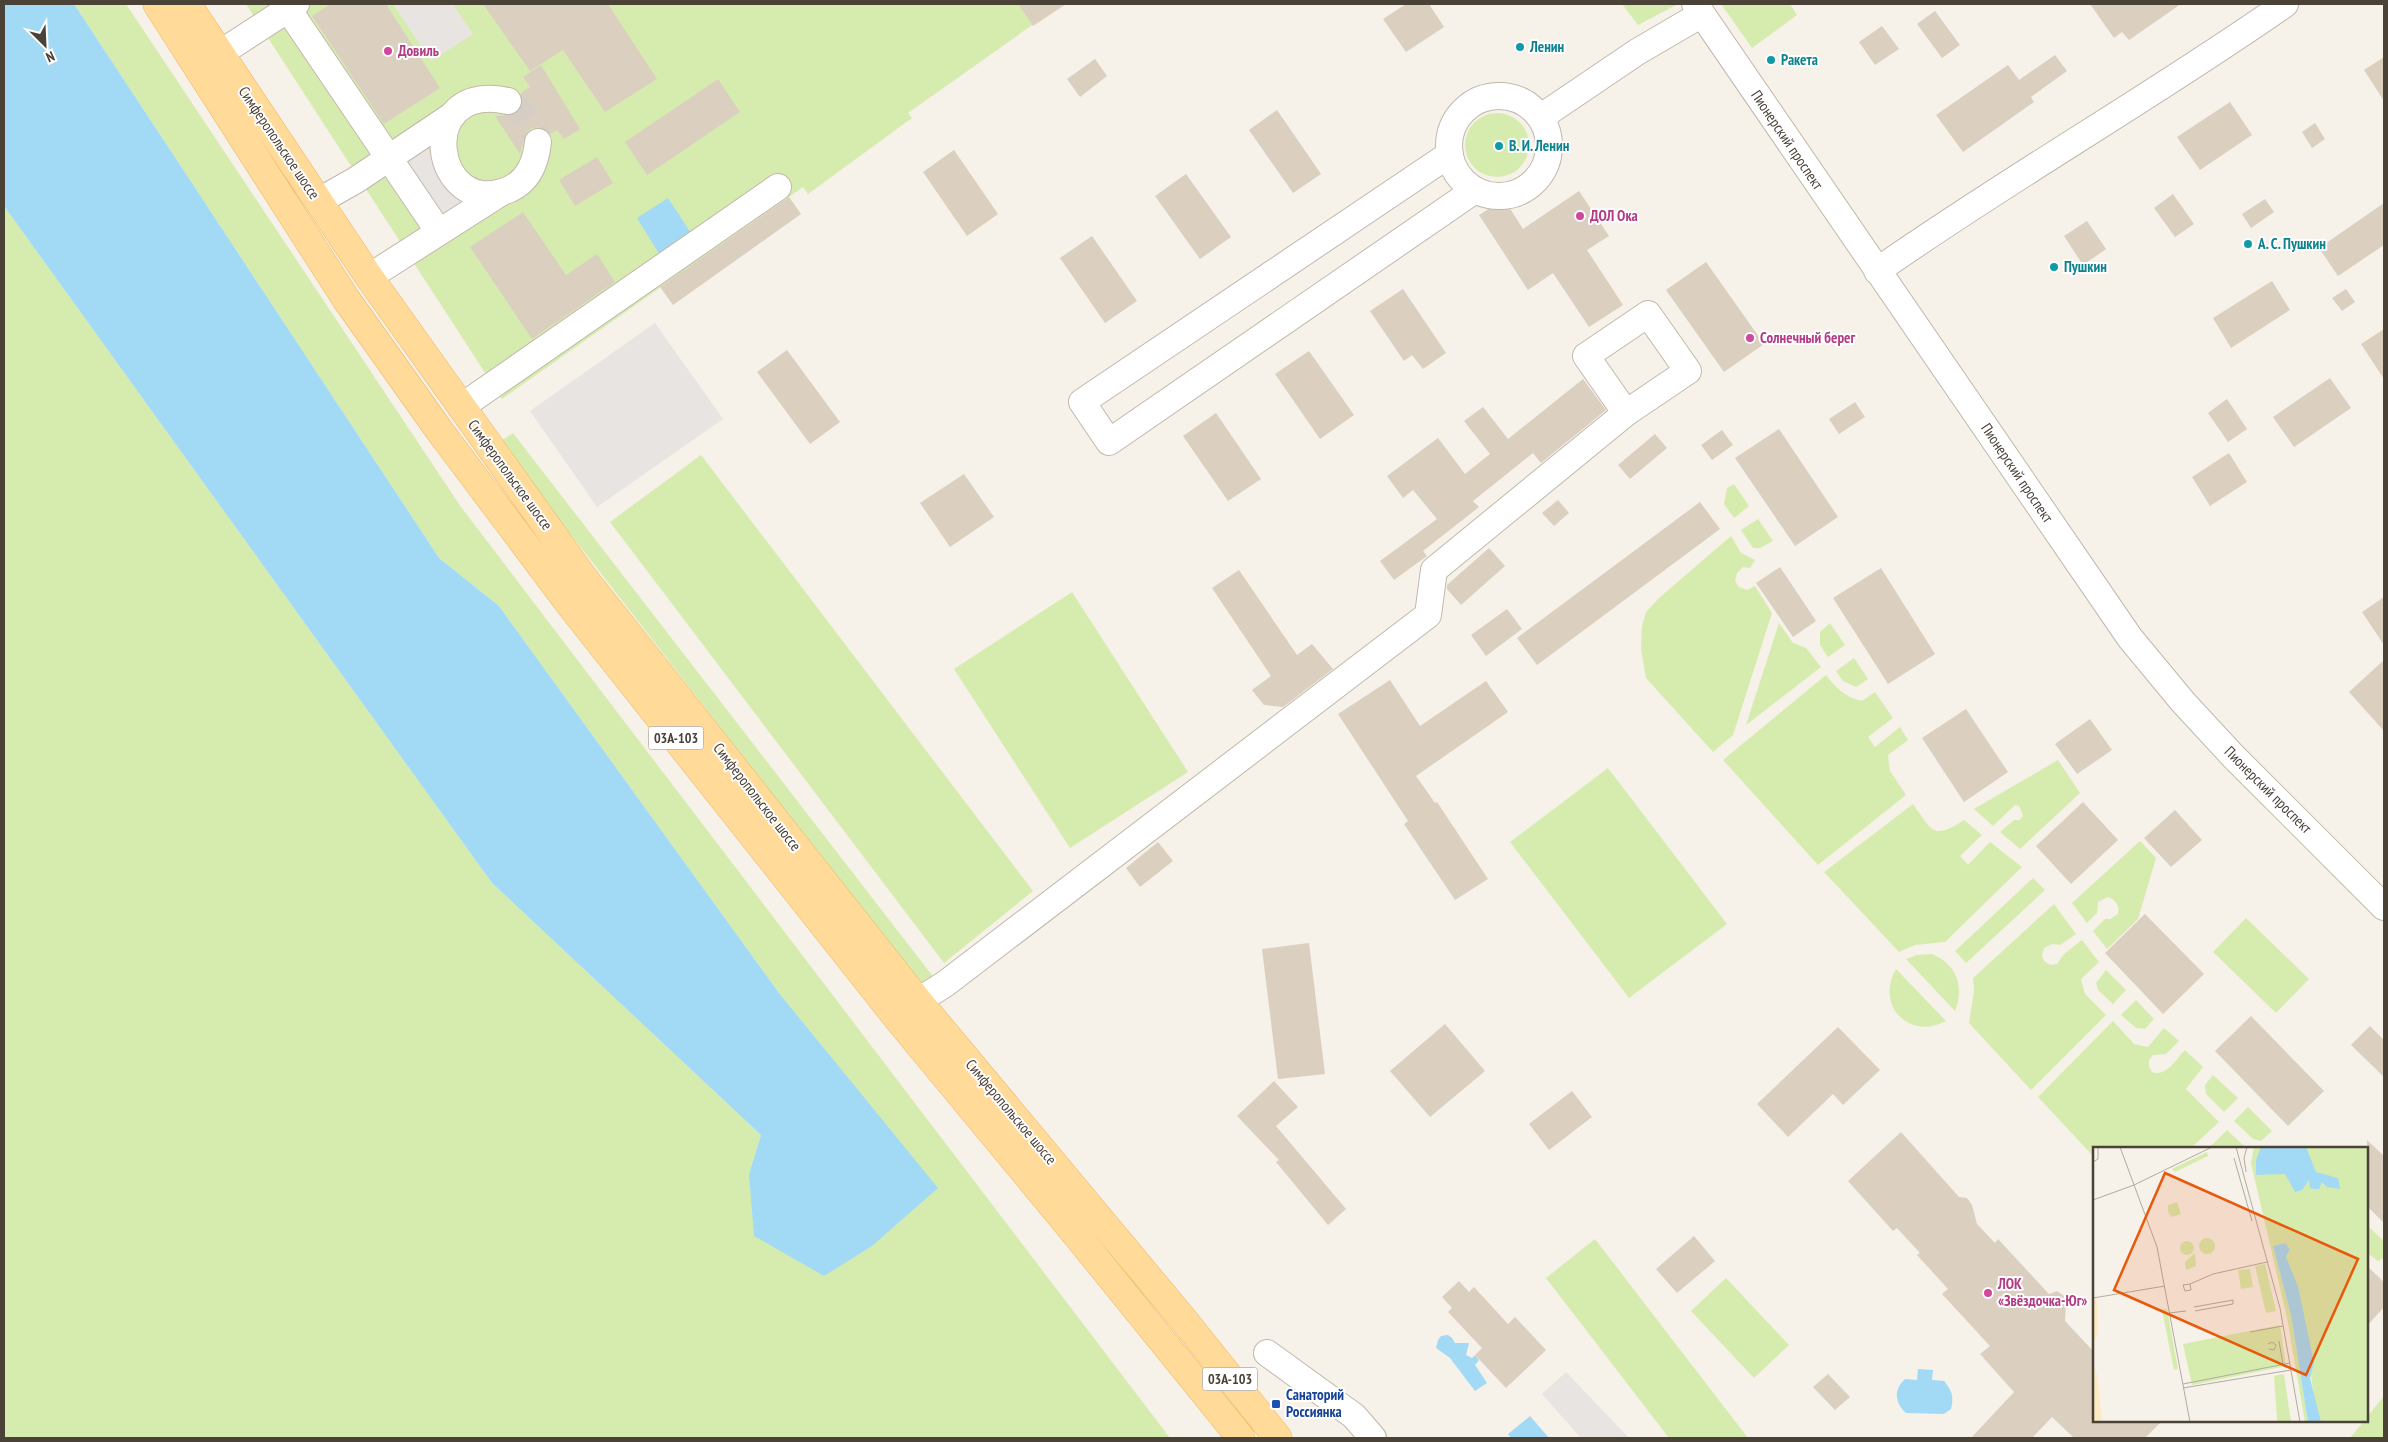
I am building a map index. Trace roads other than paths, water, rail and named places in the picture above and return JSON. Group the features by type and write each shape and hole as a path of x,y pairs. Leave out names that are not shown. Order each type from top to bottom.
{"main road":[{"name":"Симферопольское шоссе","path":"157,4 346,299 439,430 554,583 898,1019 1082,1240 1241,1438"},
{"name":"Симферопольское шоссе","path":"187,4 369,276 584,577 918,1001 1183,1319 1278,1438"}],"street":[{"path":"1878,271 1949,221 2236,38 2285,4"},
{"path":"219,54 292,6 388,158 439,232"},
{"path":"1541,116 1642,49 1698,9"},
{"name":"Пионерский проспект","path":"1698,9 2130,638 2183,702 2233,756 2384,907"},
{"path":"1502,96 1524,102 1541,116 1547,129 1549,147 1547,162 1538,177 1526,188 1510,195 1492,196 1465,184 1451,164 1450,154 1448,142 1455,120 1471,104 1479,99 1502,96"},
{"path":"319,202 356,180 465,105 479,99 494,98 508,101"},
{"path":"453,115 445,129 442,144 444,159 451,173 462,184 476,191 502,192"},
{"path":"369,276 525,178 532,167 538,142"},
{"path":"1450,154 1082,402 1109,442 1475,190"},
{"path":"462,407 778,187"},
{"path":"918,1001 945,984 1428,615 1434,570 1626,413"},
{"path":"1267,1353 1354,1416 1373,1438"}],"water":[{"path":"4,4 74,4 439,558 499,606 779,993 938,1188 872,1246 824,1276 754,1236 749,1174 761,1135 492,883 4,206"},
{"path":"668,198 695,239 663,260 637,218"},
{"path":"1448,1335 1455,1343 1469,1343 1466,1355 1472,1358 1475,1355 1479,1360 1475,1365 1487,1383 1475,1391 1450,1358 1436,1348 1441,1336"},
{"path":"1918,1369 1933,1370 1932,1380 1944,1381 1949,1388 1952,1394 1952,1404 1951,1409 1944,1414 1906,1413 1902,1409 1898,1401 1897,1392 1905,1379 1917,1380"},
{"path":"1530,1416 1549,1438 1511,1438 1508,1434"}],"tunnel":[{"path":"508,101 527,119 538,142"}],"place":[{"name":"Ленин","path":"1520,47"},
{"name":"Довиль","path":"388,51"},
{"name":"Ракета","path":"1771,60"},
{"name":"В. И. Ленин","path":"1499,146"},
{"name":"ДОЛ Ока","path":"1580,216"},
{"name":"А. С. Пушкин","path":"2248,244"},
{"name":"Пушкин","path":"2054,267"},
{"name":"Солнечный берег","path":"1750,338"},
{"name":"ЛОК «Звёздочка-Юг»","path":"1988,1293"},
{"name":"Санаторий Россиянка","path":"1276,1404"}]}
